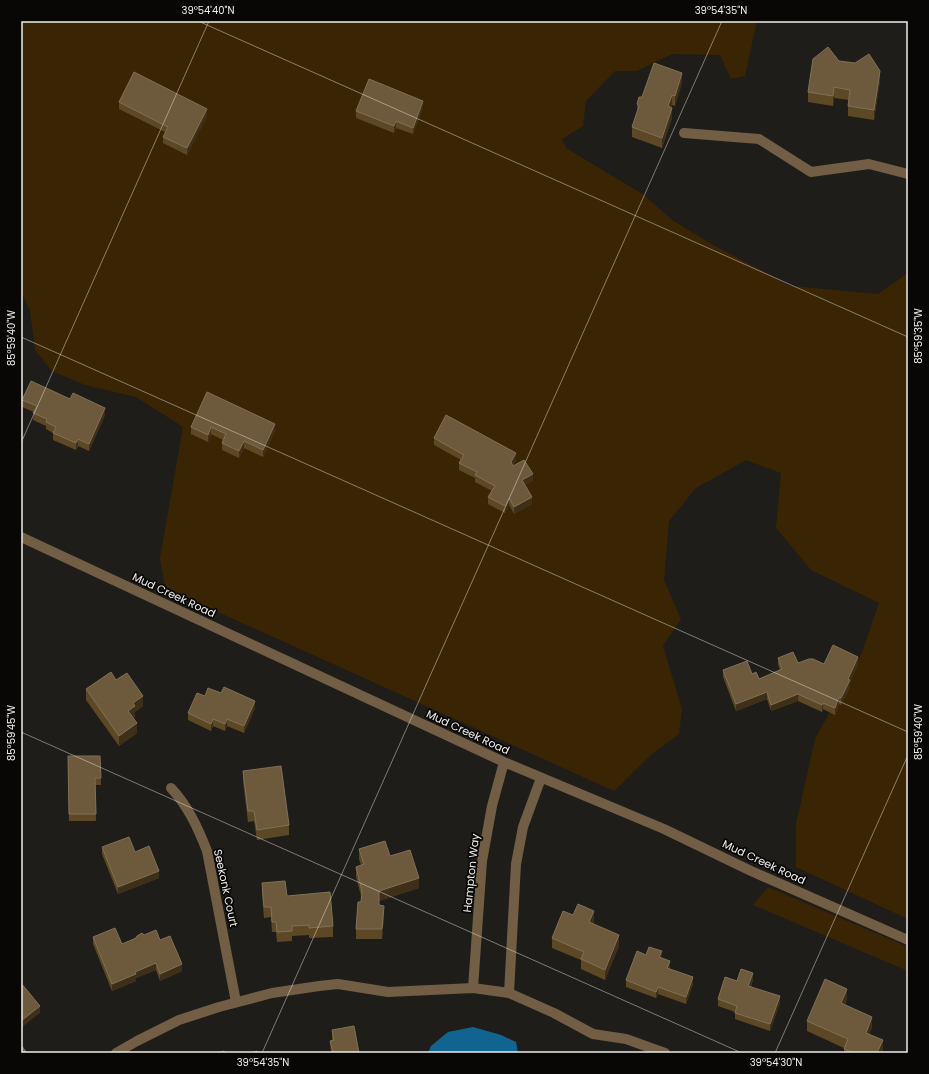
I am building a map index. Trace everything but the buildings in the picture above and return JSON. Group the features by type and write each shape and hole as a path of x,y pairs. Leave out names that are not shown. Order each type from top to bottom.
{"street":[{"path":"684,133 760,139 811,172 869,164 908,174"},
{"name":"Mud Creek Road","path":"21,538 504,762 664,829 751,870 908,940"},
{"name":"Hampton Way","path":"474,988 482,861 492,806 504,762"},
{"path":"509,994 516,864 524,827 541,778"},
{"name":"Seekonk Court","path":"171,788 183,802 198,828 207,851 236,1002"},
{"path":"116,1053 137,1040 179,1020 236,1002 290,990 338,984 388,992 474,988 509,994 554,1013 593,1034 626,1039 665,1053"}],"shaded area":[{"path":"21,21 757,21 745,76 731,79 720,55 672,54 637,71 615,71 586,101 583,126 562,139 566,148 644,195 672,220 715,246 791,286 878,294 908,273 908,919 796,867 796,824 815,739 861,655 879,603 811,570 776,528 781,473 746,460 696,488 669,521 664,580 681,619 663,646 682,709 679,734 652,754 614,791 165,588 160,558 183,427 136,397 85,385 52,371 35,350 30,311 21,291"},
{"path":"768,887 908,947 908,971 753,905"}],"water":[{"path":"473,1027 501,1035 516,1042 518,1053 428,1053 431,1046 448,1032"}]}
